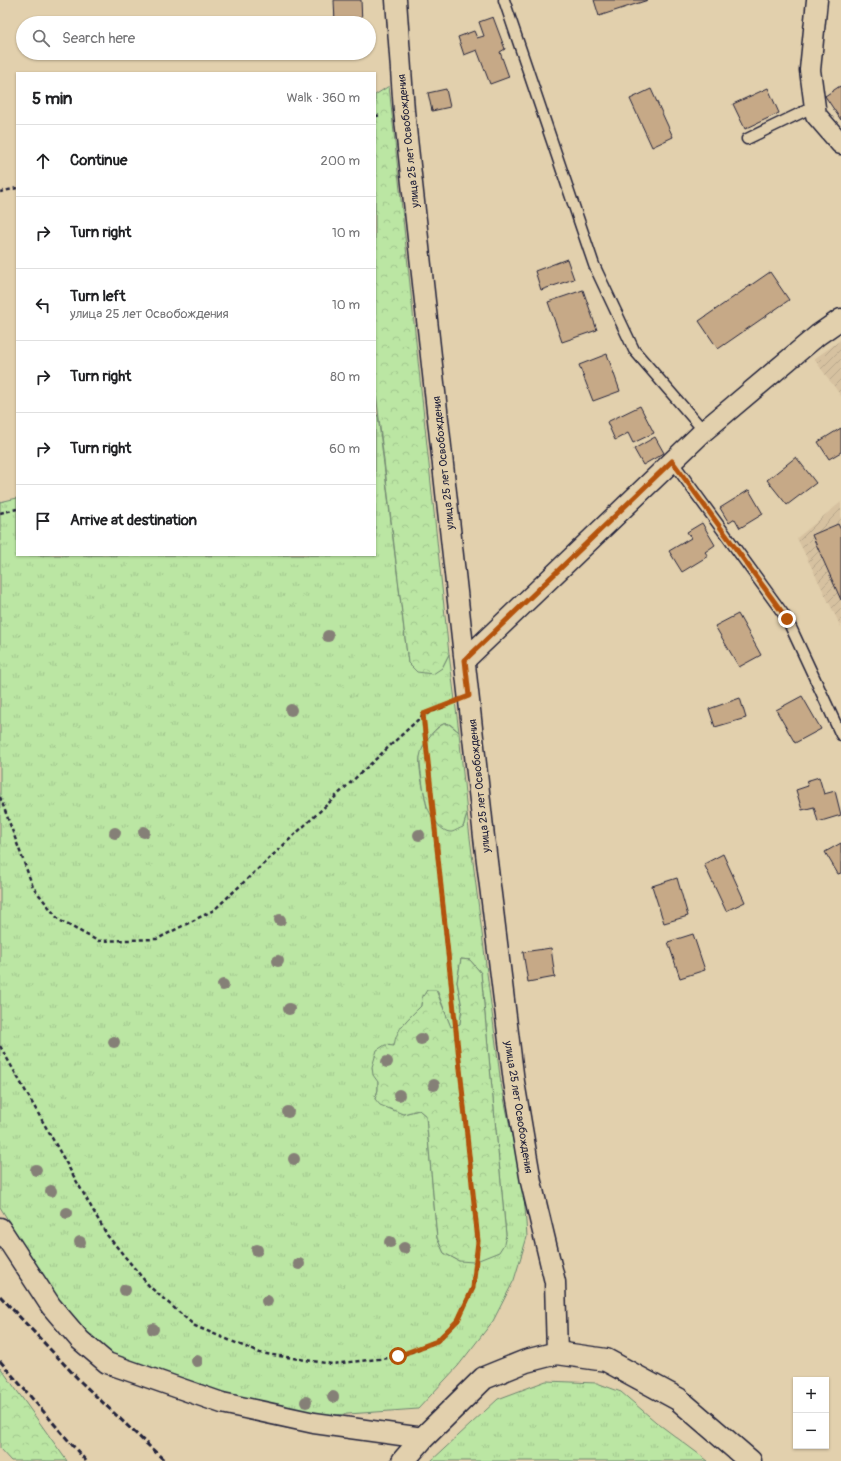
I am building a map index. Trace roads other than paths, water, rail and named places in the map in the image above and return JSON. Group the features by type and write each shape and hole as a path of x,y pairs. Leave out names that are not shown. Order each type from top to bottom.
{"main road":[{"path":"403,1461 422,1438 484,1378 526,1361 557,1353 606,1360 678,1399 750,1461"}],"street":[{"name":"улица 25 лет Освобождения","path":"396,0 405,118 484,837 514,1082 532,1182 555,1282 557,1353"},
{"path":"817,0 810,70 816,115 841,144"},
{"path":"465,660 704,431 818,335 841,318"},
{"path":"0,1228 51,1306 80,1340 107,1363 222,1403 314,1422 422,1438"}],"lane":[{"path":"504,0 594,265 634,350 704,431"},
{"path":"747,139 815,106"},
{"path":"672,461 787,619 841,735"}],"railway":[{"path":"0,1296 81,1382 165,1461"},
{"path":"0,1361 86,1461"}]}
